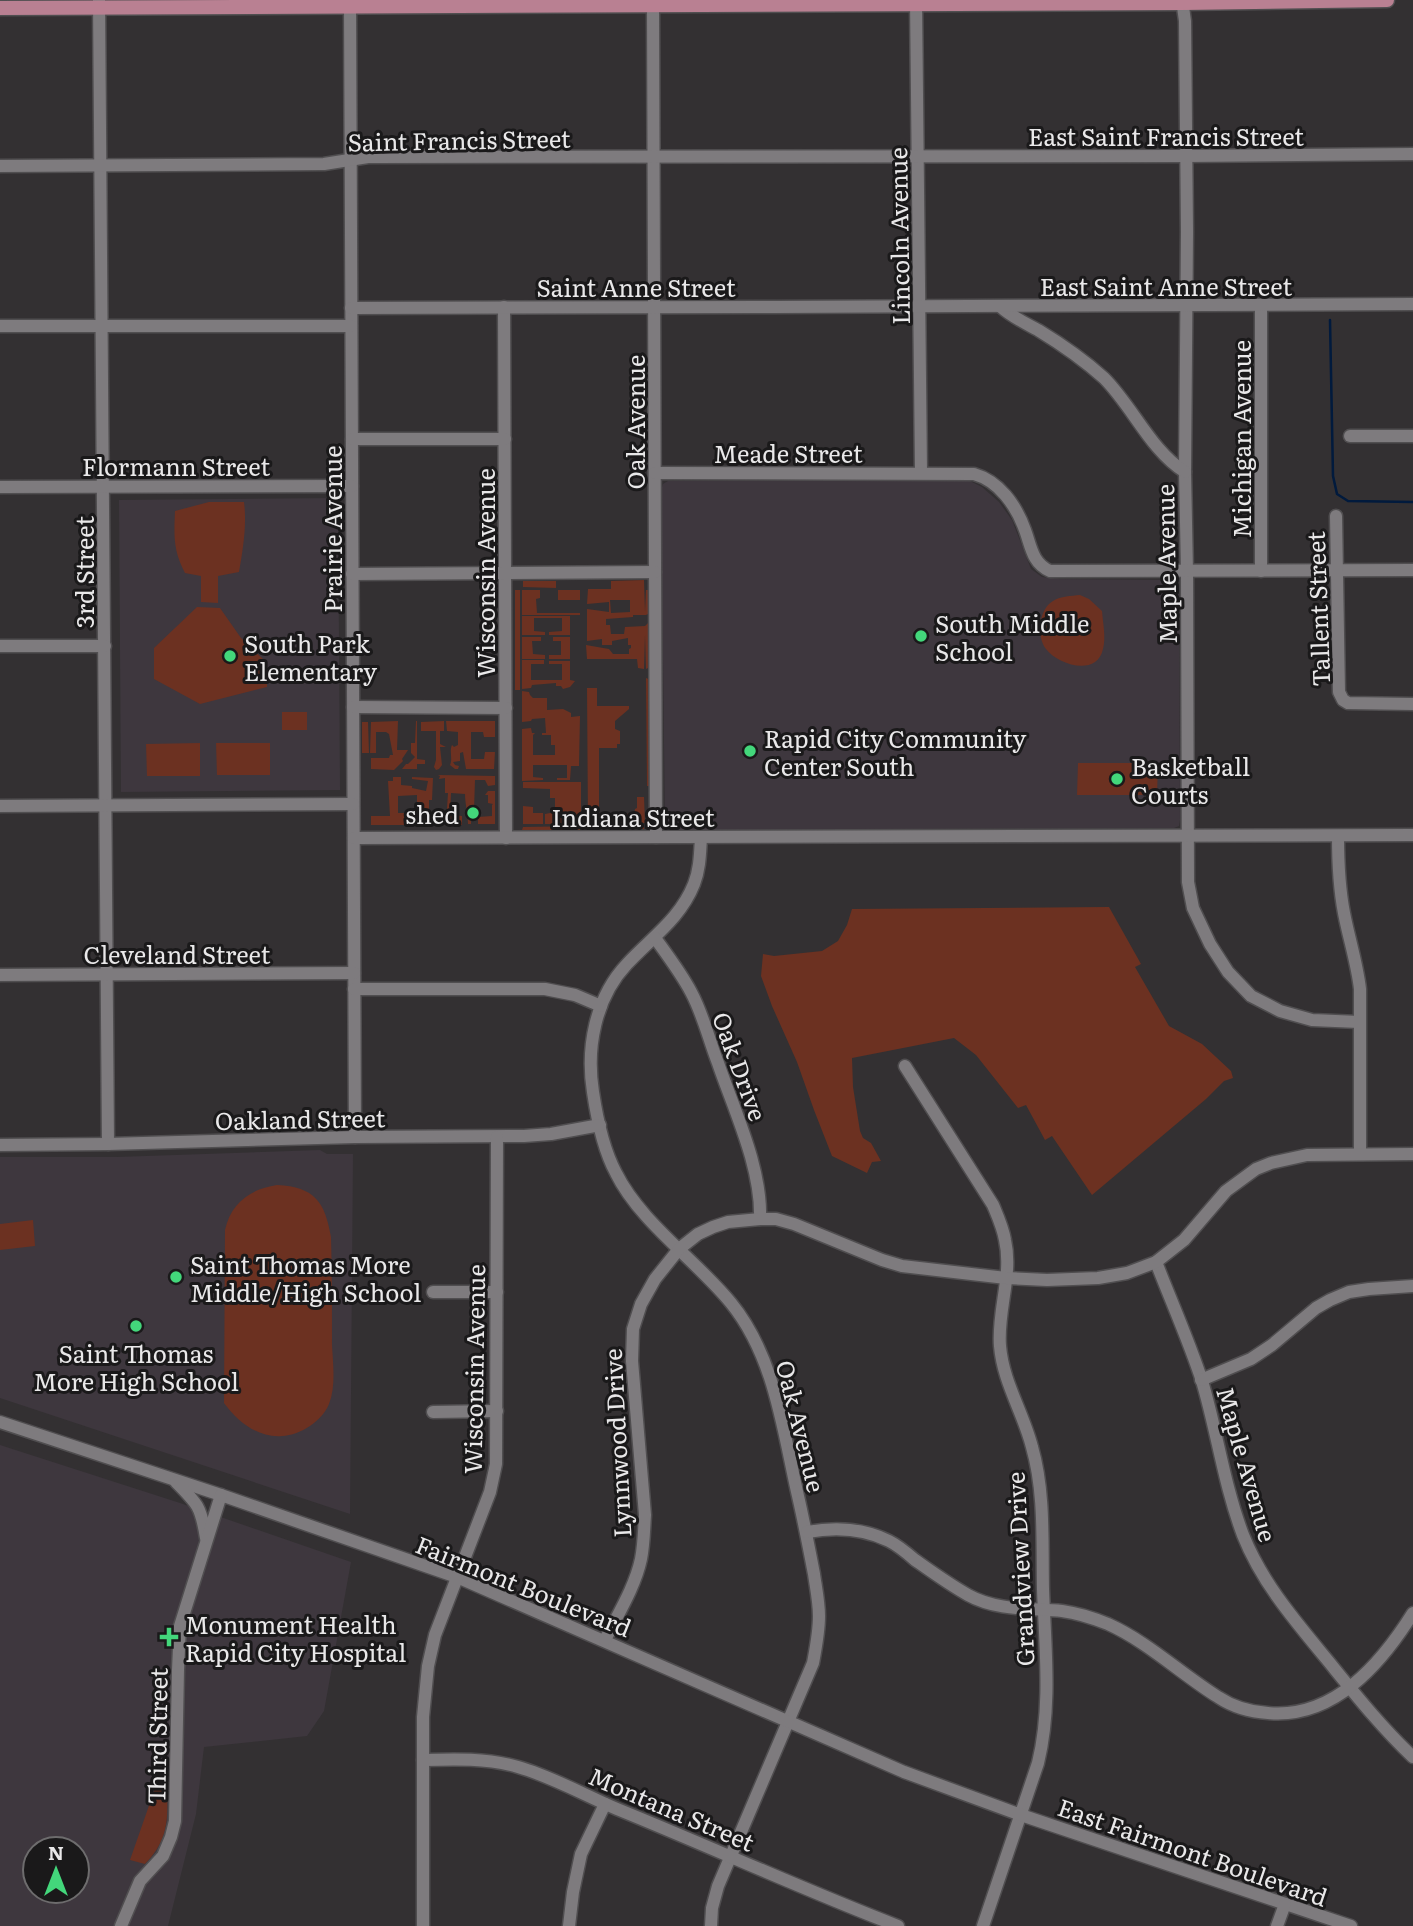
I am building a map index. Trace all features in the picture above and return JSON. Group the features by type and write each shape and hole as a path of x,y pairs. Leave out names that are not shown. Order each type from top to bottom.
{"main road":[{"path":"0,8 99,4 525,3 653,6 1387,0"}],"street":[{"name":"Lincoln Avenue","path":"917,2 921,472"},
{"name":"Maple Avenue","path":"1182,2 1185,21 1188,882 1193,908 1210,944 1228,972 1251,996 1280,1011 1312,1020 1359,1022"},
{"name":"3rd Street","path":"99,4 108,1144"},
{"name":"Prairie Avenue","path":"350,5 355,1137"},
{"name":"Oak Avenue","path":"653,6 656,837"},
{"name":"East Saint Francis Street","path":"919,157 1413,154"},
{"name":"Saint Francis Street","path":"0,166 324,164 351,159 919,157"},
{"name":"East Saint Anne Street","path":"920,306 1413,304"},
{"name":"Saint Anne Street","path":"351,308 920,306"},
{"name":"Michigan Avenue","path":"1261,306 1261,571"},
{"name":"Wisconsin Avenue","path":"504,307 506,838"},
{"path":"1001,307 1077,356 1103,377 1129,407 1165,457 1185,472"},
{"path":"0,326 351,326"},
{"path":"1350,436 1413,436"},
{"path":"352,439 505,439"},
{"name":"Meade Street","path":"655,473 974,474 993,482 1003,492 1025,529 1034,558 1050,571 1413,570"},
{"name":"Flormann Street","path":"0,487 352,486"},
{"name":"Tallent Street","path":"1336,516 1339,692 1343,700 1357,704 1413,704"},
{"path":"352,573 655,572"},
{"path":"0,646 105,646"},
{"path":"353,707 506,708"},
{"path":"0,806 353,804"},
{"name":"Indiana Street","path":"354,838 1413,835"},
{"path":"1338,836 1341,897 1358,974 1360,1153"},
{"name":"Oak Avenue","path":"701,837 700,862 695,883 676,916 626,965 610,986 595,1024 590,1069 600,1125 609,1157 620,1181 640,1207 731,1303 745,1322 763,1357 778,1407 807,1532 818,1598 818,1637 813,1663 730,1855 712,1908 711,1926"},
{"name":"Oak Drive","path":"655,938 692,993 702,1018 748,1150 757,1184 760,1219"},
{"name":"Cleveland Street","path":"0,975 354,973"},
{"path":"354,989 545,989 575,995 601,1006"},
{"name":"Grandview Drive","path":"905,1066 993,1205 1006,1242 1000,1348 1011,1393 1032,1445 1040,1492 1045,1727 1038,1763 983,1926"},
{"name":"Oakland Street","path":"0,1144 497,1137 551,1134 600,1125"},
{"name":"Wisconsin Avenue","path":"423,1926 423,1717 428,1665 435,1635 492,1483 496,1464 497,1137"},
{"path":"679,1249 698,1234 728,1222 776,1219 902,1266 1006,1278 1098,1278 1126,1273 1156,1262 1184,1240 1226,1191 1256,1169 1287,1158 1307,1155 1413,1154"},
{"name":"Lynnwood Drive","path":"605,1640 633,1583 641,1560 644,1536 645,1515 632,1361 633,1329 650,1287 679,1249"},
{"name":"Maple Avenue","path":"1156,1262 1201,1380 1236,1511 1250,1549 1280,1602 1350,1688 1413,1757"},
{"path":"1201,1380 1251,1359 1330,1300 1369,1289 1413,1286"},
{"path":"433,1292 497,1292"},
{"path":"433,1412 497,1411"},
{"name":"Fairmont Boulevard","path":"0,1422 457,1577 904,1772 1021,1815"},
{"path":"173,1479 197,1503 203,1518 206,1540"},
{"name":"Third Street","path":"121,1926 140,1881 163,1856 172,1837 175,1821 180,1626 221,1495"},
{"path":"807,1532 828,1528 873,1534 892,1542 970,1597 1023,1610 1063,1611 1084,1616 1124,1632 1221,1699 1249,1710 1282,1714 1300,1712 1318,1706 1350,1688 1374,1666 1398,1637 1413,1613"},
{"name":"Montana Street","path":"423,1760 461,1759 518,1767 898,1926"},
{"path":"569,1926 581,1854 605,1804"},
{"name":"East Fairmont Boulevard","path":"1021,1815 1351,1926"},
{"path":"1277,1926 1285,1904"}],"shaded area":[{"name":"South Middle School","path":"961,480 982,487 999,502 1012,520 1031,569 1042,577 1177,582 1179,826 670,830 665,827 663,484 668,481"},
{"name":"South Park Elementary","path":"338,498 340,790 121,792 119,500"},
{"path":"209,502 244,502 245,511 239,572 218,576 218,603 201,602 201,576 185,573 175,543 175,511"},
{"path":"644,580 645,612 646,590 650,590 650,613 606,619 611,634 624,634 625,627 645,626 650,621 650,667 646,669 645,635 644,669 638,668 637,659 587,659 586,645 609,649 613,654 629,654 631,648 628,638 612,641 612,645 602,645 602,639 587,641 587,609 609,612 609,602 587,604 588,589 611,589 611,581","holes":["610,600 630,600 630,612 611,613"]},
{"path":"523,581 556,581 556,588 523,587"},
{"path":"515,590 520,590 520,690 515,690"},
{"path":"522,590 540,590 540,598 536,599 537,613 580,615 522,615"},
{"path":"558,590 580,590 580,600 558,600"},
{"path":"1080,595 1102,611 1104,630 1104,644 1099,658 1085,666 1059,660 1052,655 1043,644 1040,630 1042,616 1048,605 1059,598"},
{"path":"197,607 220,608 241,638 267,663 267,687 200,704 154,679 154,648"},
{"path":"522,616 570,616 570,635 549,635 549,632 562,631 562,618 534,618 534,631 545,632 545,635 522,635"},
{"path":"522,637 541,637 541,641 532,641 533,654 545,655 545,659 522,659"},
{"path":"553,637 570,637 570,659 549,659 549,655 561,655 561,641 553,641"},
{"path":"522,660 544,660 544,664 531,664 531,680 562,680 562,664 549,664 549,661 570,661 570,680 575,681 570,687 563,689 556,686 556,683 532,685 531,688 522,689"},
{"path":"646,678 651,680 650,786 647,786"},
{"path":"587,688 597,688 597,706 629,706 615,721 615,729 620,731 620,744 617,744 617,748 599,748 599,813 634,814 637,797 644,797 645,823 588,823"},
{"path":"522,691 529,692 533,698 547,698 547,710 563,709 571,713 571,717 580,716 579,766 571,766 570,780 557,780 567,778 567,765 533,765 533,777 543,780 522,781 522,729 531,728 532,733 535,733 533,755 555,755 555,745 551,745 551,735 542,735 546,733 545,718 522,722"},
{"path":"282,712 307,712 307,730 282,730"},
{"path":"398,721 397,750 408,750 403,761 394,770 371,769 371,758 389,758 393,755 389,734 386,732 376,732 376,753 370,753 371,722"},
{"path":"416,721 417,759 425,760 425,764 417,764 417,769 402,769 415,757 411,753 411,743 415,743"},
{"path":"444,721 444,731 440,731 440,744 446,747 440,747 442,765 436,770 436,731 421,731 421,722"},
{"path":"446,721 495,721 495,737 484,737 483,732 471,732 471,759 484,759 485,752 495,752 494,769 466,769 463,752 460,753 460,761 453,762 459,766 458,769 450,765 452,745 458,745 458,732 447,731"},
{"path":"362,722 368,722 369,753 362,753"},
{"path":"200,743 200,776 147,776 146,744"},
{"path":"216,743 270,743 270,775 217,775"},
{"name":"Basketball Courts","path":"1078,763 1158,763 1157,795 1077,795"},
{"path":"438,775 495,776 495,785 488,786 485,780 475,780 471,824 468,824 465,794 451,793 450,815 462,816 462,825 446,824 448,793 445,793 445,778 439,779"},
{"path":"393,777 401,777 401,785 426,791 428,781 412,777 433,778 429,813 441,814 441,824 417,824 417,817 411,817 411,821 409,820 408,813 417,812 417,795 398,796 398,813 406,813 406,820 411,822 411,825 371,825 371,816 390,816 388,781 393,781"},
{"path":"523,782 581,782 581,824 545,824 545,814 555,812 555,798 550,798 550,789 523,788"},
{"path":"488,791 495,791 495,824 478,824 478,817 492,816 493,804 488,803 488,795 485,795"},
{"path":"523,806 533,807 533,813 543,813 543,824 523,824"},
{"path":"581,826 580,830 522,830 523,827"},
{"path":"589,826 644,826 644,829 591,829"},
{"path":"1109,907 1141,964 1135,967 1169,1026 1202,1044 1231,1071 1233,1078 1224,1081 1092,1195 1052,1136 1045,1140 1026,1105 1018,1108 976,1055 954,1038 852,1058 853,1087 860,1131 863,1138 871,1143 881,1161 872,1162 867,1173 832,1156 761,976 763,954 774,956 822,951 838,941 852,909"},
{"name":"Saint Thomas More Middle/High School","path":"320,1150 327,1154 353,1154 350,1514 0,1398 0,1157 117,1157"},
{"path":"277,1185 290,1186 309,1193 321,1206 329,1225 334,1375 333,1390 326,1410 303,1430 282,1436 265,1434 249,1427 224,1403 225,1230 232,1212 243,1199 258,1190"},
{"path":"33,1220 35,1246 0,1250 0,1224"},
{"name":"Monument Health Rapid City Hospital","path":"0,1445 351,1562 324,1711 307,1736 204,1747 196,1814 168,1926 0,1926"},
{"path":"159,1777 167,1778 164,1834 154,1854 145,1864 130,1860"}],"waterway":[{"path":"1330,320 1333,476 1337,494 1348,501 1413,502"}],"place":[{"name":"South Middle School","path":"921,636"},
{"name":"South Park Elementary","path":"230,656"},
{"name":"Rapid City Community Center South","path":"750,751"},
{"name":"Basketball Courts","path":"1117,779"},
{"name":"shed","path":"473,813"},
{"name":"Saint Thomas More Middle/High School","path":"176,1277"},
{"name":"Saint Thomas More High School","path":"136,1326"},
{"name":"Monument Health Rapid City Hospital","path":"169,1637"}]}
